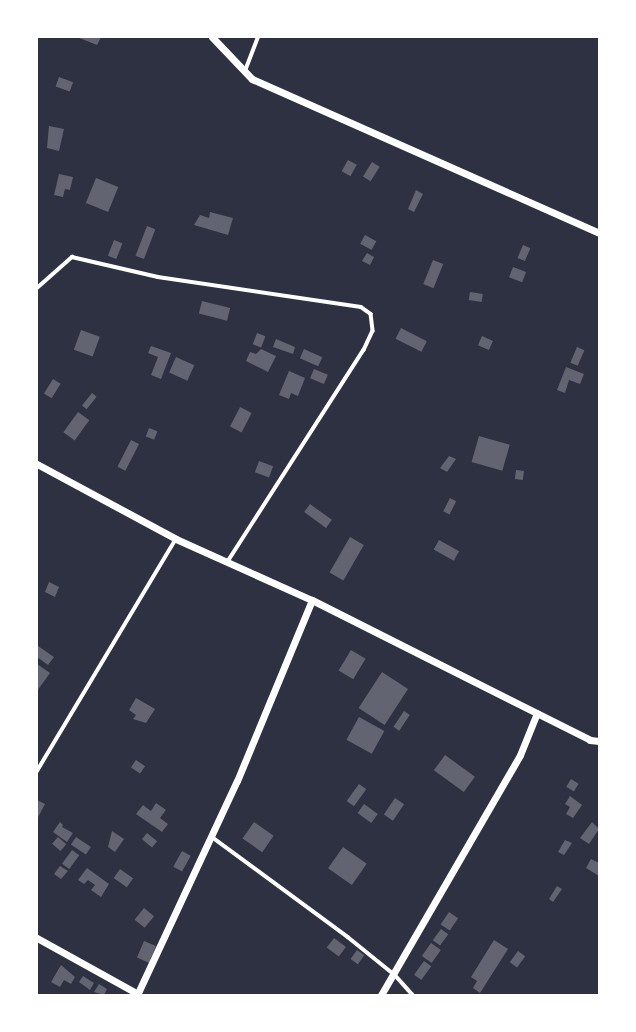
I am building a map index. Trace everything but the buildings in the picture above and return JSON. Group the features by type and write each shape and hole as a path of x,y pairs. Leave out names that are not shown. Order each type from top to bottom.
{"street":[{"path":"212,37 243,74 346,123 599,233"},
{"path":"37,464 176,539 312,600 590,740 599,740"},
{"path":"37,938 138,995 212,836 312,600"},
{"path":"381,995 520,755 537,713"}],"lane":[{"path":"243,74 258,37"},
{"path":"37,288 72,257 158,277 362,307 371,314 373,331 364,350 228,562"},
{"path":"37,771 176,539"},
{"path":"212,836 395,975 414,995"}]}
